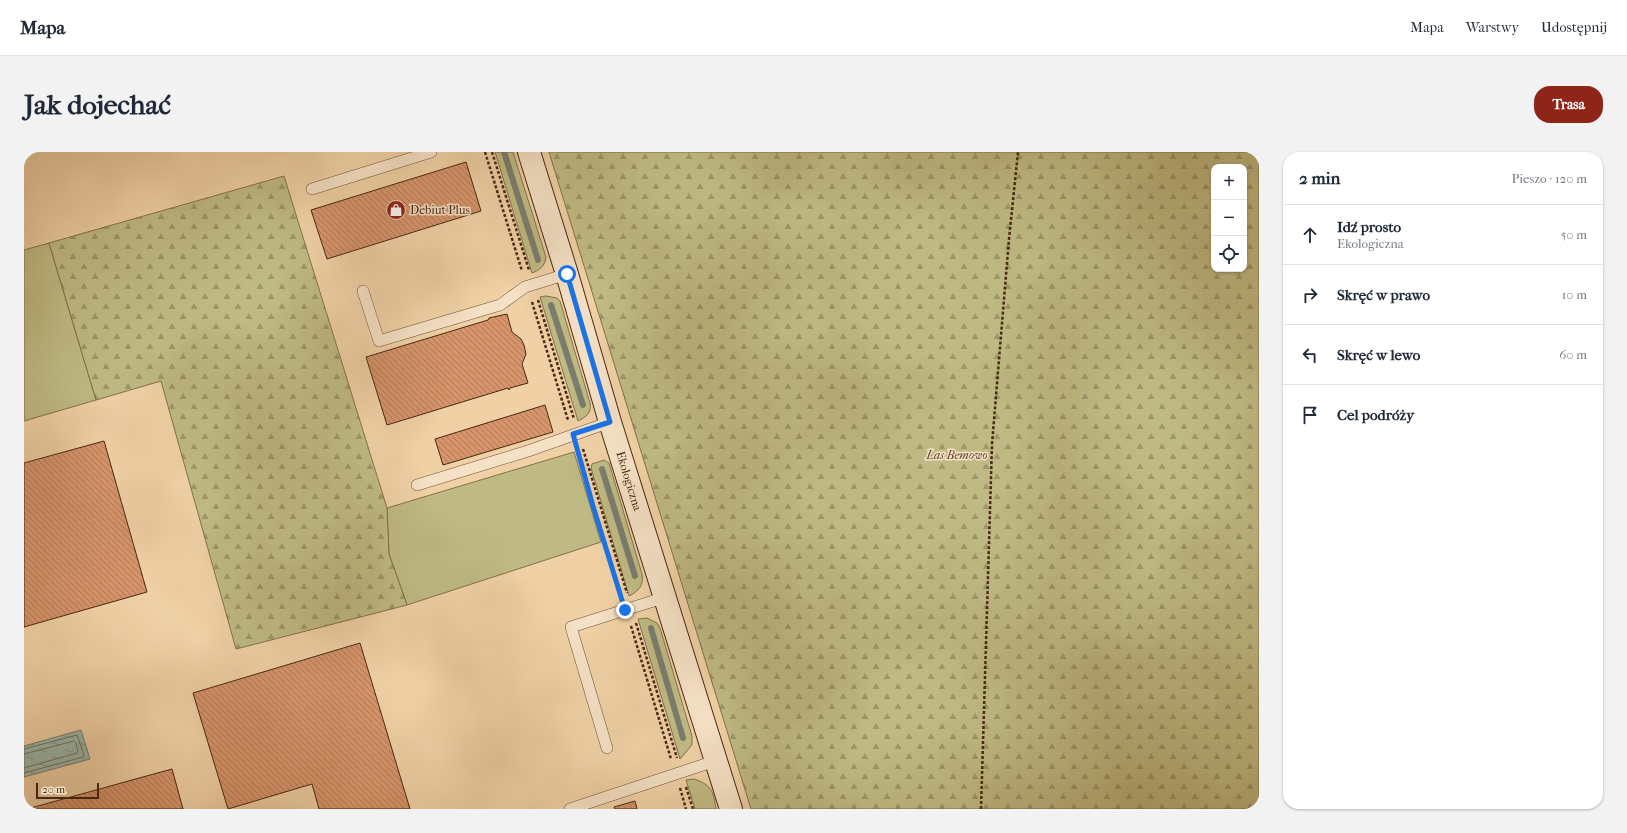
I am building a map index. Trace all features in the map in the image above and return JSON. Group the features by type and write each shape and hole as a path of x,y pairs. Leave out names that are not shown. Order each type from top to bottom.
{"street":[{"name":"Ekologiczna","path":"529,152 567,274 610,422 731,809"}],"lane":[{"path":"312,189 431,152"},
{"path":"363,292 379,341 500,305 530,286 567,274"},
{"path":"417,485 528,451 610,422"},
{"path":"607,748 571,626 666,598"},
{"path":"570,809 715,761"}],"path":[{"path":"485,152 530,286 575,434 593,506 629,609 678,773 693,809"},
{"path":"492,152 530,286 678,773 686,809"},
{"path":"982,809 992,444 1008,239 1018,152"}],"green space":[{"path":"495,152 513,152 546,257 545,263 542,267 532,273"},
{"name":"Las Bemowo","path":"549,152 1259,152 1259,809 751,809"},
{"path":"284,176 387,508 389,554 407,605 236,649 161,381 96,400 49,243"},
{"path":"49,243 96,400 24,421 24,250"},
{"path":"546,296 557,298 560,301 590,403 588,414 578,421 540,297"},
{"path":"574,452 601,542 407,605 389,554 387,508"},
{"path":"604,460 609,463 642,574 640,587 636,592 629,596 591,468 592,464"},
{"path":"647,618 657,623 660,628 692,736 692,745 680,759 638,619"},
{"path":"694,779 705,784 711,790 716,809 695,809 686,780"}],"water":[{"path":"81,730 90,759 24,777 24,746"}],"building":[{"name":"Debiut Plus","path":"466,162 481,211 327,259 311,210"},
{"path":"507,314 512,332 521,339 524,345 526,354 522,364 528,383 510,388 509,390 508,388 387,425 366,357 488,320 489,318"},
{"path":"545,405 553,432 443,465 435,439"},
{"path":"104,441 147,592 24,627 24,463"},
{"path":"360,643 410,809 319,809 312,784 228,809 193,693"},
{"path":"172,769 183,809 27,809"},
{"path":"635,801 637,809 615,809 614,807"}],"waterway":[{"path":"504,152 538,260"},
{"path":"551,305 583,405"},
{"path":"602,469 635,576"},
{"path":"651,628 683,738"}],"place":[{"name":"Debiut Plus","path":"396,210"}],"route":[{"path":"567,274 610,422 573,434 593,506 625,610"}]}
